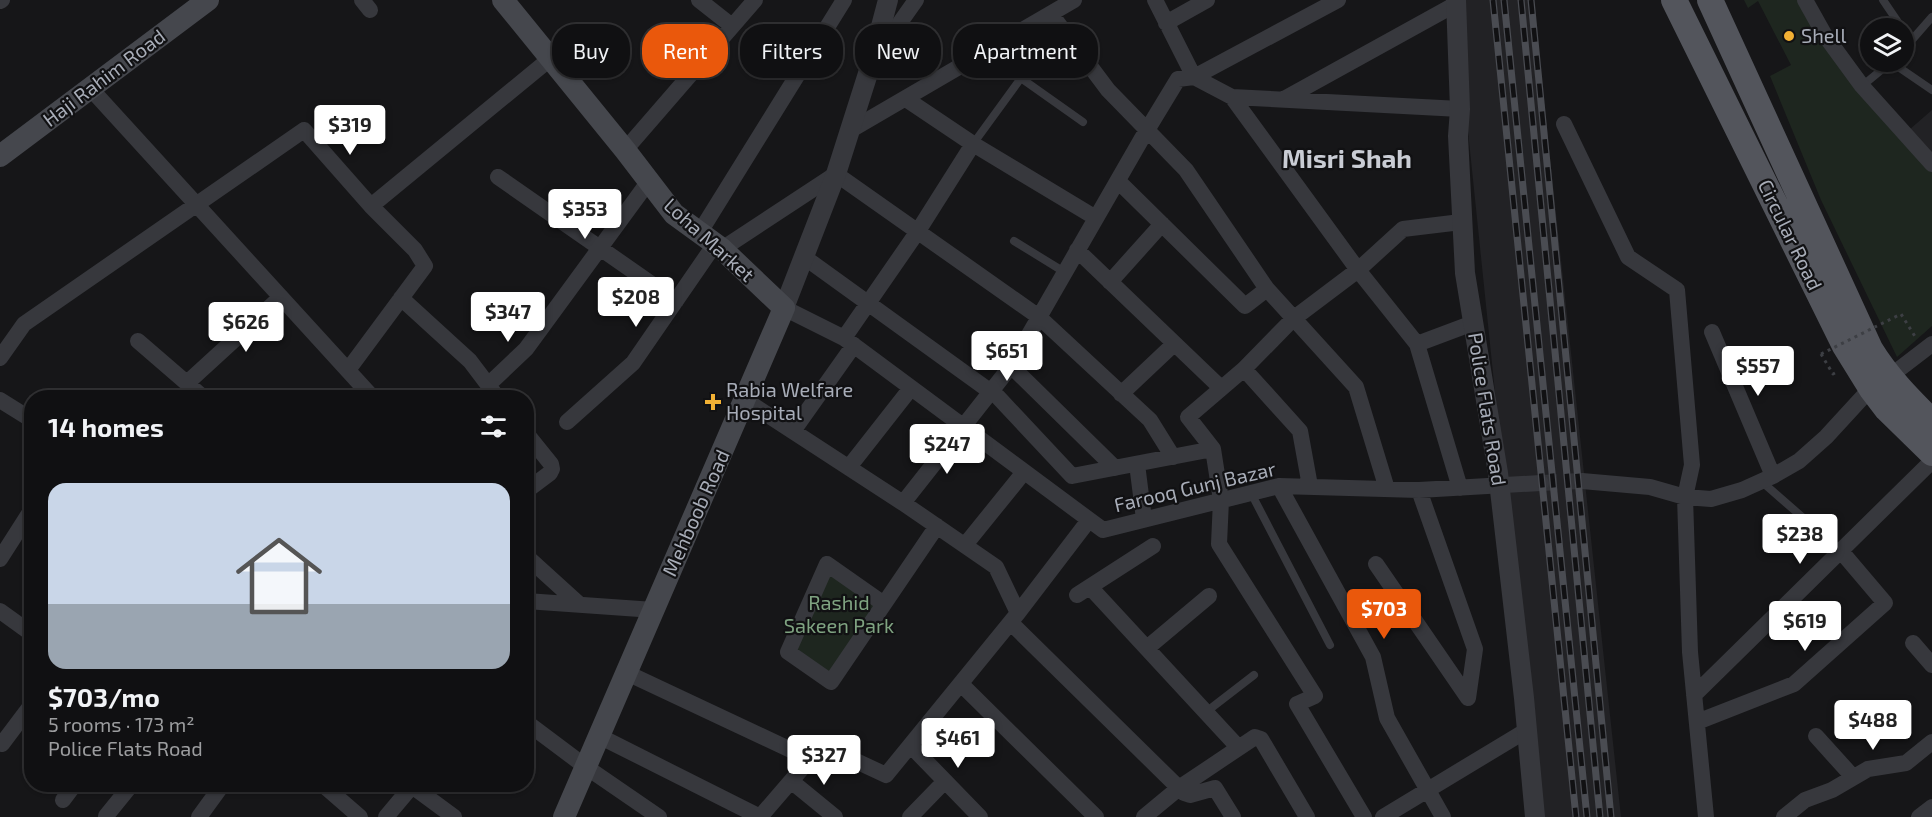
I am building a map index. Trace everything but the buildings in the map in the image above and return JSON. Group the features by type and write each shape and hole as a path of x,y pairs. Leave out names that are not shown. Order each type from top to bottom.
{"main road":[{"name":"Haji Rahim Road","path":"0,156 208,0"},
{"name":"Loha Market","path":"503,0 674,214 713,242 784,308"},
{"name":"Circular Road","path":"1674,0 1845,346 1880,383 1932,422"},
{"name":"Circular Road","path":"1713,9 1857,324 1875,357 1887,409 1932,453"},
{"path":"1689,30 1713,9"},
{"name":"Mehboob Road","path":"564,817 784,308"}],"street":[{"path":"699,0 732,26"},
{"path":"625,150 755,0"},
{"path":"567,422 633,363 676,301 713,242 844,0"},
{"name":"Mehboob Road","path":"882,24 888,0"},
{"path":"899,24 916,0"},
{"path":"1033,24 1074,0"},
{"path":"1155,0 1194,77 1232,97 1460,109"},
{"path":"1166,23 1207,0"},
{"path":"903,503 1011,366 1178,79 1194,77 1338,0"},
{"path":"1805,0 1824,34 1862,86 1932,164"},
{"path":"1283,100 1456,2"},
{"name":"Police Flats Road","path":"1456,2 1460,109 1458,136 1465,273 1499,485 1535,817"},
{"path":"1051,14 1108,90 1186,170 1267,289 1356,387 1387,489"},
{"path":"370,206 551,58"},
{"path":"849,131 953,70"},
{"name":"Mehboob Road","path":"784,308 836,174 866,78"},
{"path":"91,89 366,390"},
{"path":"1232,97 1358,270 1417,344 1460,488"},
{"path":"906,99 973,144 1096,218"},
{"path":"1564,124 1628,257 1677,290 1692,465 1685,497 1690,652 1706,817"},
{"path":"0,358 24,324 304,129 370,206 415,250 425,266 348,370"},
{"path":"793,431 849,342 868,303 918,231 973,144"},
{"path":"713,242 836,174 1039,317 1150,420 1173,457"},
{"path":"498,177 676,301"},
{"path":"494,390 649,181"},
{"path":"1118,181 1245,306 1267,289"},
{"path":"1364,817 1297,704 1315,696 1219,544 1221,500 1213,449 1188,417 1244,369 1293,318 1358,270 1403,229 1461,222"},
{"path":"1110,282 1162,224"},
{"path":"1077,250 1221,388"},
{"path":"804,257 998,397 1072,476 1213,449"},
{"path":"187,383 281,297"},
{"path":"401,298 470,361 492,390"},
{"name":"Farooq Gunj Bazar","path":"784,308 849,342 1103,530 1279,486 1419,490 1541,483"},
{"path":"1417,344 1473,323"},
{"path":"1712,332 1767,479"},
{"path":"138,341 196,390"},
{"path":"1121,394 1174,344"},
{"path":"1582,481 1650,487 1685,497 1711,499 1742,490 1799,461 1880,383 1932,344"},
{"path":"1011,366 1116,468"},
{"path":"1244,369 1300,431 1310,486"},
{"path":"849,467 911,388"},
{"path":"0,400 24,415"},
{"path":"745,400 849,467 996,567 1014,618 1179,788 1187,795 1215,788 1233,817"},
{"path":"534,443 552,464 552,469 534,485"},
{"path":"1694,695 1932,461"},
{"path":"1137,464 1144,519"},
{"path":"965,545 1024,472"},
{"path":"1279,486 1373,657 1387,718 1443,817"},
{"path":"1376,564 1468,698 1475,649 1419,490"},
{"path":"599,736 760,817 819,749 826,747 886,775 1014,618 1089,520"},
{"path":"0,559 24,522"},
{"path":"884,604 827,564 788,652 831,682 884,604 937,526"},
{"path":"1153,546 1084,591 1147,648 1238,747"},
{"path":"1697,723 1794,684 1885,603 1840,550"},
{"path":"534,563 580,605"},
{"path":"1147,648 1209,596"},
{"path":"534,602 654,610"},
{"path":"0,611 24,628"},
{"path":"1913,643 1932,665"},
{"path":"627,673 810,759"},
{"path":"961,684 1096,817"},
{"path":"2,744 24,715"},
{"path":"534,728 659,817"},
{"path":"1383,817 1527,730"},
{"path":"1816,736 1853,777"},
{"path":"1144,817 1179,788 1255,737 1261,739 1307,817"},
{"path":"1784,817 1805,800 1832,790 1868,770 1906,763 1932,742"},
{"path":"911,746 980,817"},
{"path":"792,781 836,817"},
{"path":"910,817 945,781"},
{"path":"63,800 69,792"},
{"path":"106,816 126,792"},
{"path":"199,817 217,792"},
{"path":"331,792 360,817"},
{"path":"386,817 407,792"},
{"path":"420,792 454,817"},
{"path":"1919,817 1932,807"}],"lane":[{"path":"1883,0 1895,18"},
{"path":"1914,37 1932,17"},
{"path":"1862,86 1879,72"},
{"path":"1906,72 1932,90"},
{"path":"973,144 1021,78 1083,122"},
{"path":"1014,241 1066,273"},
{"path":"1767,479 1840,550"},
{"path":"1251,493 1330,645"},
{"path":"1206,712 1254,675"}],"path":[{"path":"1833,374 1821,354 1901,314 1907,324"}],"shaded area":[{"path":"1463,0 1533,0 1621,817 1539,817 1466,112"},
{"path":"1932,110 1932,155 1909,130"}],"green space":[{"path":"1744,0 1805,0 1932,162 1932,326 1897,357 1821,200 1770,76 1791,65 1758,1 1748,8"},
{"name":"Rashid Sakeen Park","path":"827,564 884,604 831,682 788,652"}],"tunnel":[{"path":"1541,483 1582,481"}],"railway":[{"path":"1493,0 1576,817"},
{"path":"1504,0 1587,817"},
{"path":"1521,0 1600,817"},
{"path":"1531,0 1611,817"}],"place":[{"name":"Shell","path":"1789,36"},
{"name":"Rabia Welfare Hospital","path":"713,402"}],"district":[{"name":"Misri Shah","path":"1347,159"}]}
